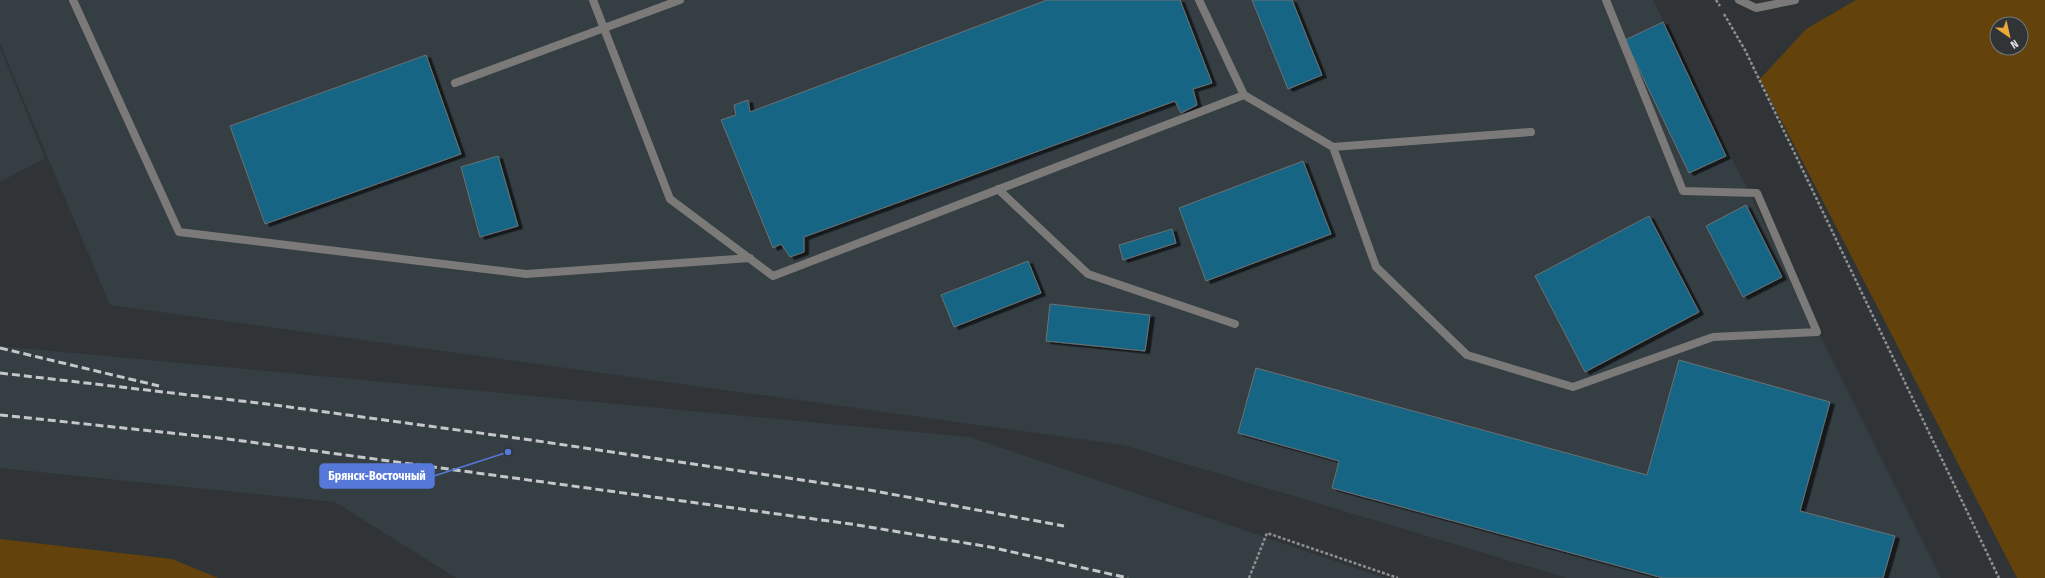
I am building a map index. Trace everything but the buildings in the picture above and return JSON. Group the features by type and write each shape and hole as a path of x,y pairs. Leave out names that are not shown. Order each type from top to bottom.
{"lane":[{"path":"73,0 178,232 526,274 750,258"},
{"path":"593,0 670,200 773,276 1244,95"},
{"path":"455,83 680,0"},
{"path":"1199,0 1244,95 1333,146 1531,132"},
{"path":"1333,146 1376,267 1467,355 1572,387 1713,337 1817,332 1758,193 1682,191 1606,0"},
{"path":"1739,0 1756,8 1795,0"},
{"path":"998,190 1088,274 1235,324"}],"path":[{"path":"1716,0 1745,50 1999,578"},
{"path":"1249,578 1267,533 1398,578"}],"shaded area":[{"path":"0,0 1653,0 1941,578 1567,578 1123,445 110,305 0,44"},
{"path":"1856,0 2045,0 2045,578 2017,578 1760,79 1806,29"},
{"path":"0,48 45,158 0,182"},
{"path":"0,346 970,437 1385,578 456,578 335,502 0,468"},
{"path":"0,539 172,559 218,578 0,578"}],"railway":[{"path":"0,348 159,386"},
{"path":"0,373 267,404 531,440 869,490 1064,526"},
{"path":"0,415 228,439 851,524 990,547 1128,578"}],"place":[{"name":"Брянск-Восточный","path":"508,452"}]}
